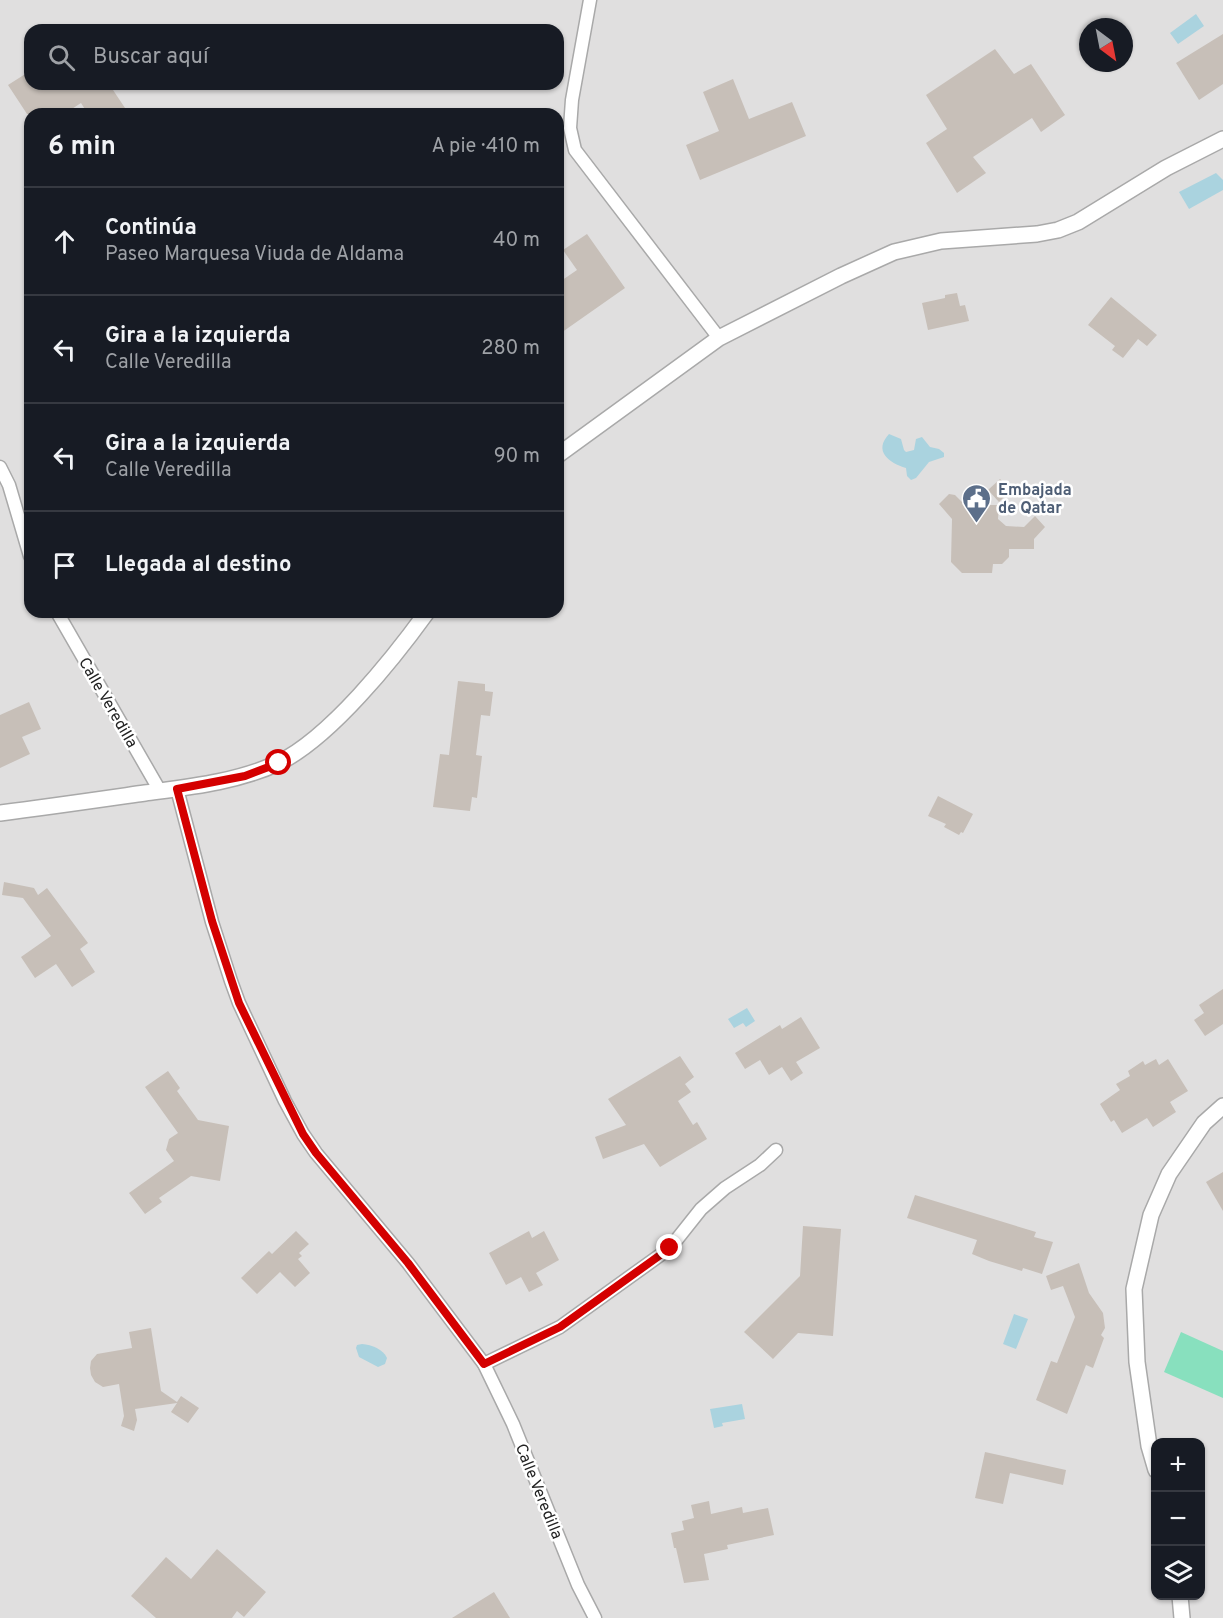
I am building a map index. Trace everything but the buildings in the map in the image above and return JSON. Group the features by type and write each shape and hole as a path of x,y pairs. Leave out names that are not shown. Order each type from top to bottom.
{"street":[{"path":"590,0 572,100 570,128 575,150 719,338"},
{"path":"564,451 719,338 792,300 894,252 941,241 1037,234 1058,230 1078,222 1166,168 1223,139"},
{"path":"0,467 9,485 24,536"},
{"name":"Calle Veredilla","path":"60,618 160,791"},
{"path":"0,813 177,789 245,776 279,763 317,736 349,707 404,644 423,618"},
{"name":"Calle Veredilla","path":"177,789 212,921 239,1003 294,1119 316,1153 408,1263 484,1364 513,1424 578,1585 595,1618"},
{"path":"1151,1454 1137,1362 1134,1288 1151,1215 1169,1174 1204,1123 1223,1106"},
{"path":"484,1364 560,1327 670,1248 701,1209 725,1188 760,1165 776,1150"},
{"path":"1180,1600 1182,1618"}],"shaded area":[{"path":"0,0 1223,0 1223,1618 0,1618"}],"green space":[{"path":"1181,1332 1223,1351 1223,1398 1164,1372"}],"water":[{"path":"1196,14 1204,26 1178,44 1170,33"},
{"path":"1216,173 1223,180 1223,190 1189,209 1179,192"},
{"path":"889,434 901,439 906,452 914,450 916,439 922,437 930,447 944,453 944,457 929,462 916,478 911,480 907,476 906,468 885,456 884,440"},
{"path":"747,1008 755,1021 746,1027 743,1023 734,1028 728,1019"},
{"path":"1014,1314 1028,1319 1016,1349 1003,1344"},
{"path":"357,1345 373,1346 383,1352 387,1358 385,1364 378,1367 359,1357 356,1348"},
{"path":"742,1404 745,1419 722,1423 723,1426 714,1428 710,1409"}],"place":[{"name":"Embajada de Qatar","path":"977,524"}],"route":[{"path":"279,763 245,776 177,789 212,921 239,1003 303,1134 316,1153 408,1263 484,1364 560,1327 670,1248"}]}
